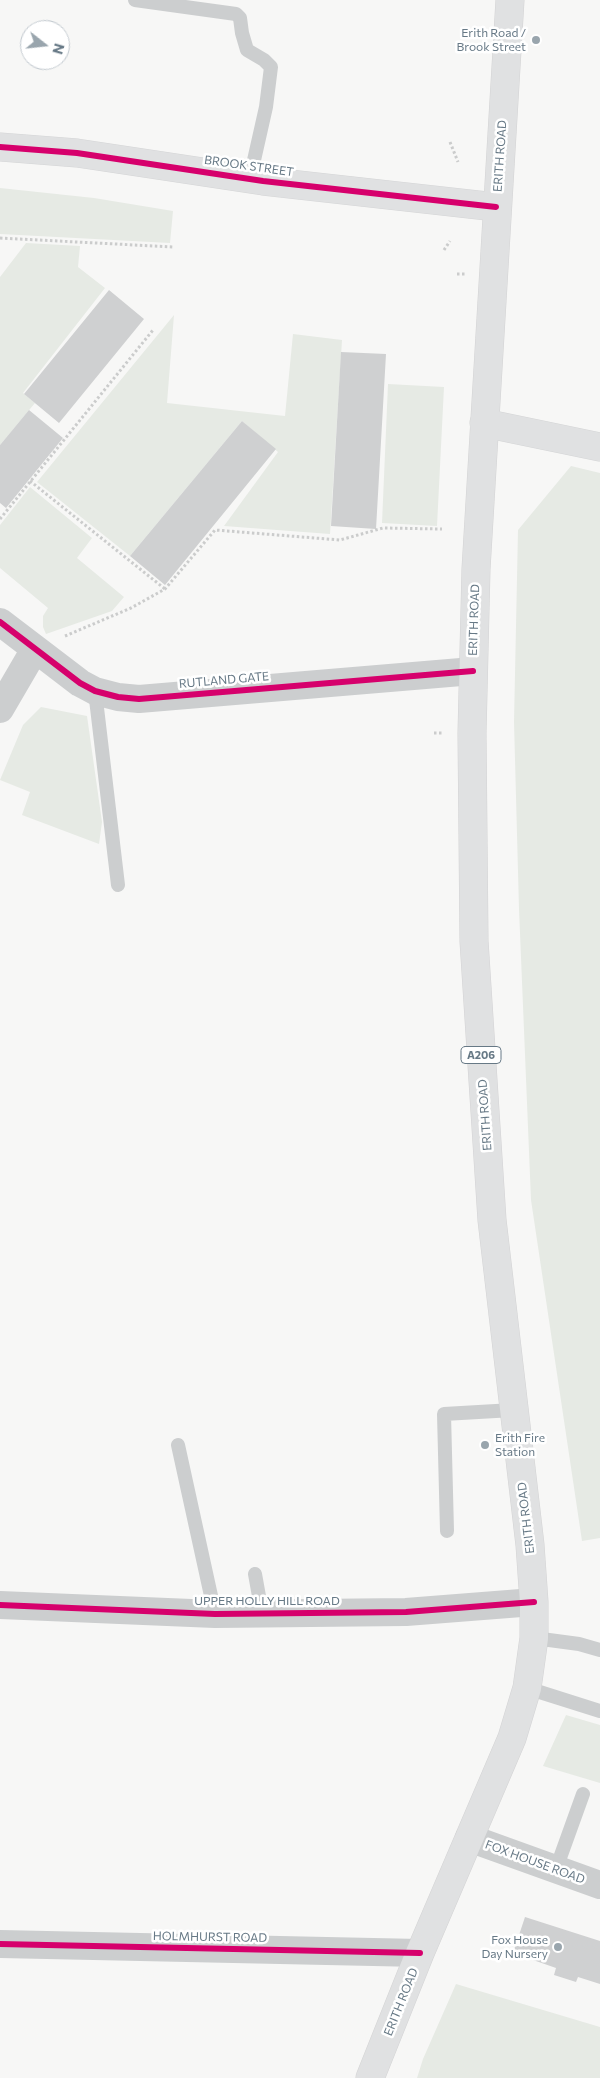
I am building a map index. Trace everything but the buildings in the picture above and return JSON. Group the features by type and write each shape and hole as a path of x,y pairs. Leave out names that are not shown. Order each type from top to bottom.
{"main road":[{"name":"ERITH ROAD","path":"370,2078 420,1953 512,1738 527,1688 534,1638 534,1602 530,1545 492,1220 475,951 473,671 476,568 496,207 510,0"},
{"name":"BROOK STREET","path":"0,147 78,153 250,178 496,207"},
{"path":"484,423 600,447"}],"street":[{"name":"RUTLAND GATE","path":"0,622 66,673 95,691 118,697 140,699 473,671"},
{"path":"0,709 35,649"},
{"name":"UPPER HOLLY HILL ROAD","path":"0,1605 216,1614 406,1612 534,1602"},
{"name":"FOX HOUSE ROAD","path":"469,1838 600,1885"},
{"name":"HOLMHURST ROAD","path":"0,1944 420,1953"}],"lane":[{"path":"135,0 236,14 240,18 247,50 264,60 271,68 266,107 250,178"},
{"path":"95,691 118,885"},
{"path":"447,1531 444,1414 513,1410"},
{"path":"178,1445 216,1614"},
{"path":"254,1574 262,1613"},
{"path":"534,1638 579,1644 600,1650"},
{"path":"527,1688 600,1711"},
{"path":"556,1869 583,1794"}],"path":[{"path":"450,142 458,162"},
{"path":"0,238 173,247"},
{"path":"444,250 450,241"},
{"path":"0,519 153,330"},
{"path":"30,481 165,589"},
{"path":"35,649 131,608 165,589 214,530 340,540 383,528 442,529"}],"shaded area":[{"path":"0,188 94,198 173,211 170,243 0,234"},
{"path":"26,243 80,246 78,267 105,288 23,393 35,403 0,445 0,277"},
{"path":"174,315 167,403 285,416 293,334 342,340 330,534 224,526 278,452 242,421 130,556 37,482"},
{"path":"388,384 444,387 437,526 382,523"},
{"path":"571,466 600,473 600,1538 582,1541 531,1200 519,909 514,722 518,530"},
{"path":"30,487 92,538 77,558 124,597 112,611 46,634 43,627 43,616 48,608 0,568 0,525"},
{"path":"41,707 87,716 102,822 99,844 22,815 30,792 0,780 23,725"},
{"path":"566,1715 600,1725 600,1783 543,1766"},
{"path":"456,1984 600,2027 600,2078 417,2078 423,2059"}],"cycle path":[{"path":"0,147 77,153 263,181 496,207"},
{"path":"0,622 80,683 95,691 118,697 139,699 473,671"},
{"path":"0,1605 215,1614 406,1612 534,1602"},
{"path":"0,1944 420,1953"}],"place":[{"name":"Erith Road / Brook Street","path":"536,40"},
{"name":"Erith Fire Station","path":"485,1445"},
{"name":"Fox House Day Nursery","path":"558,1947"}]}
